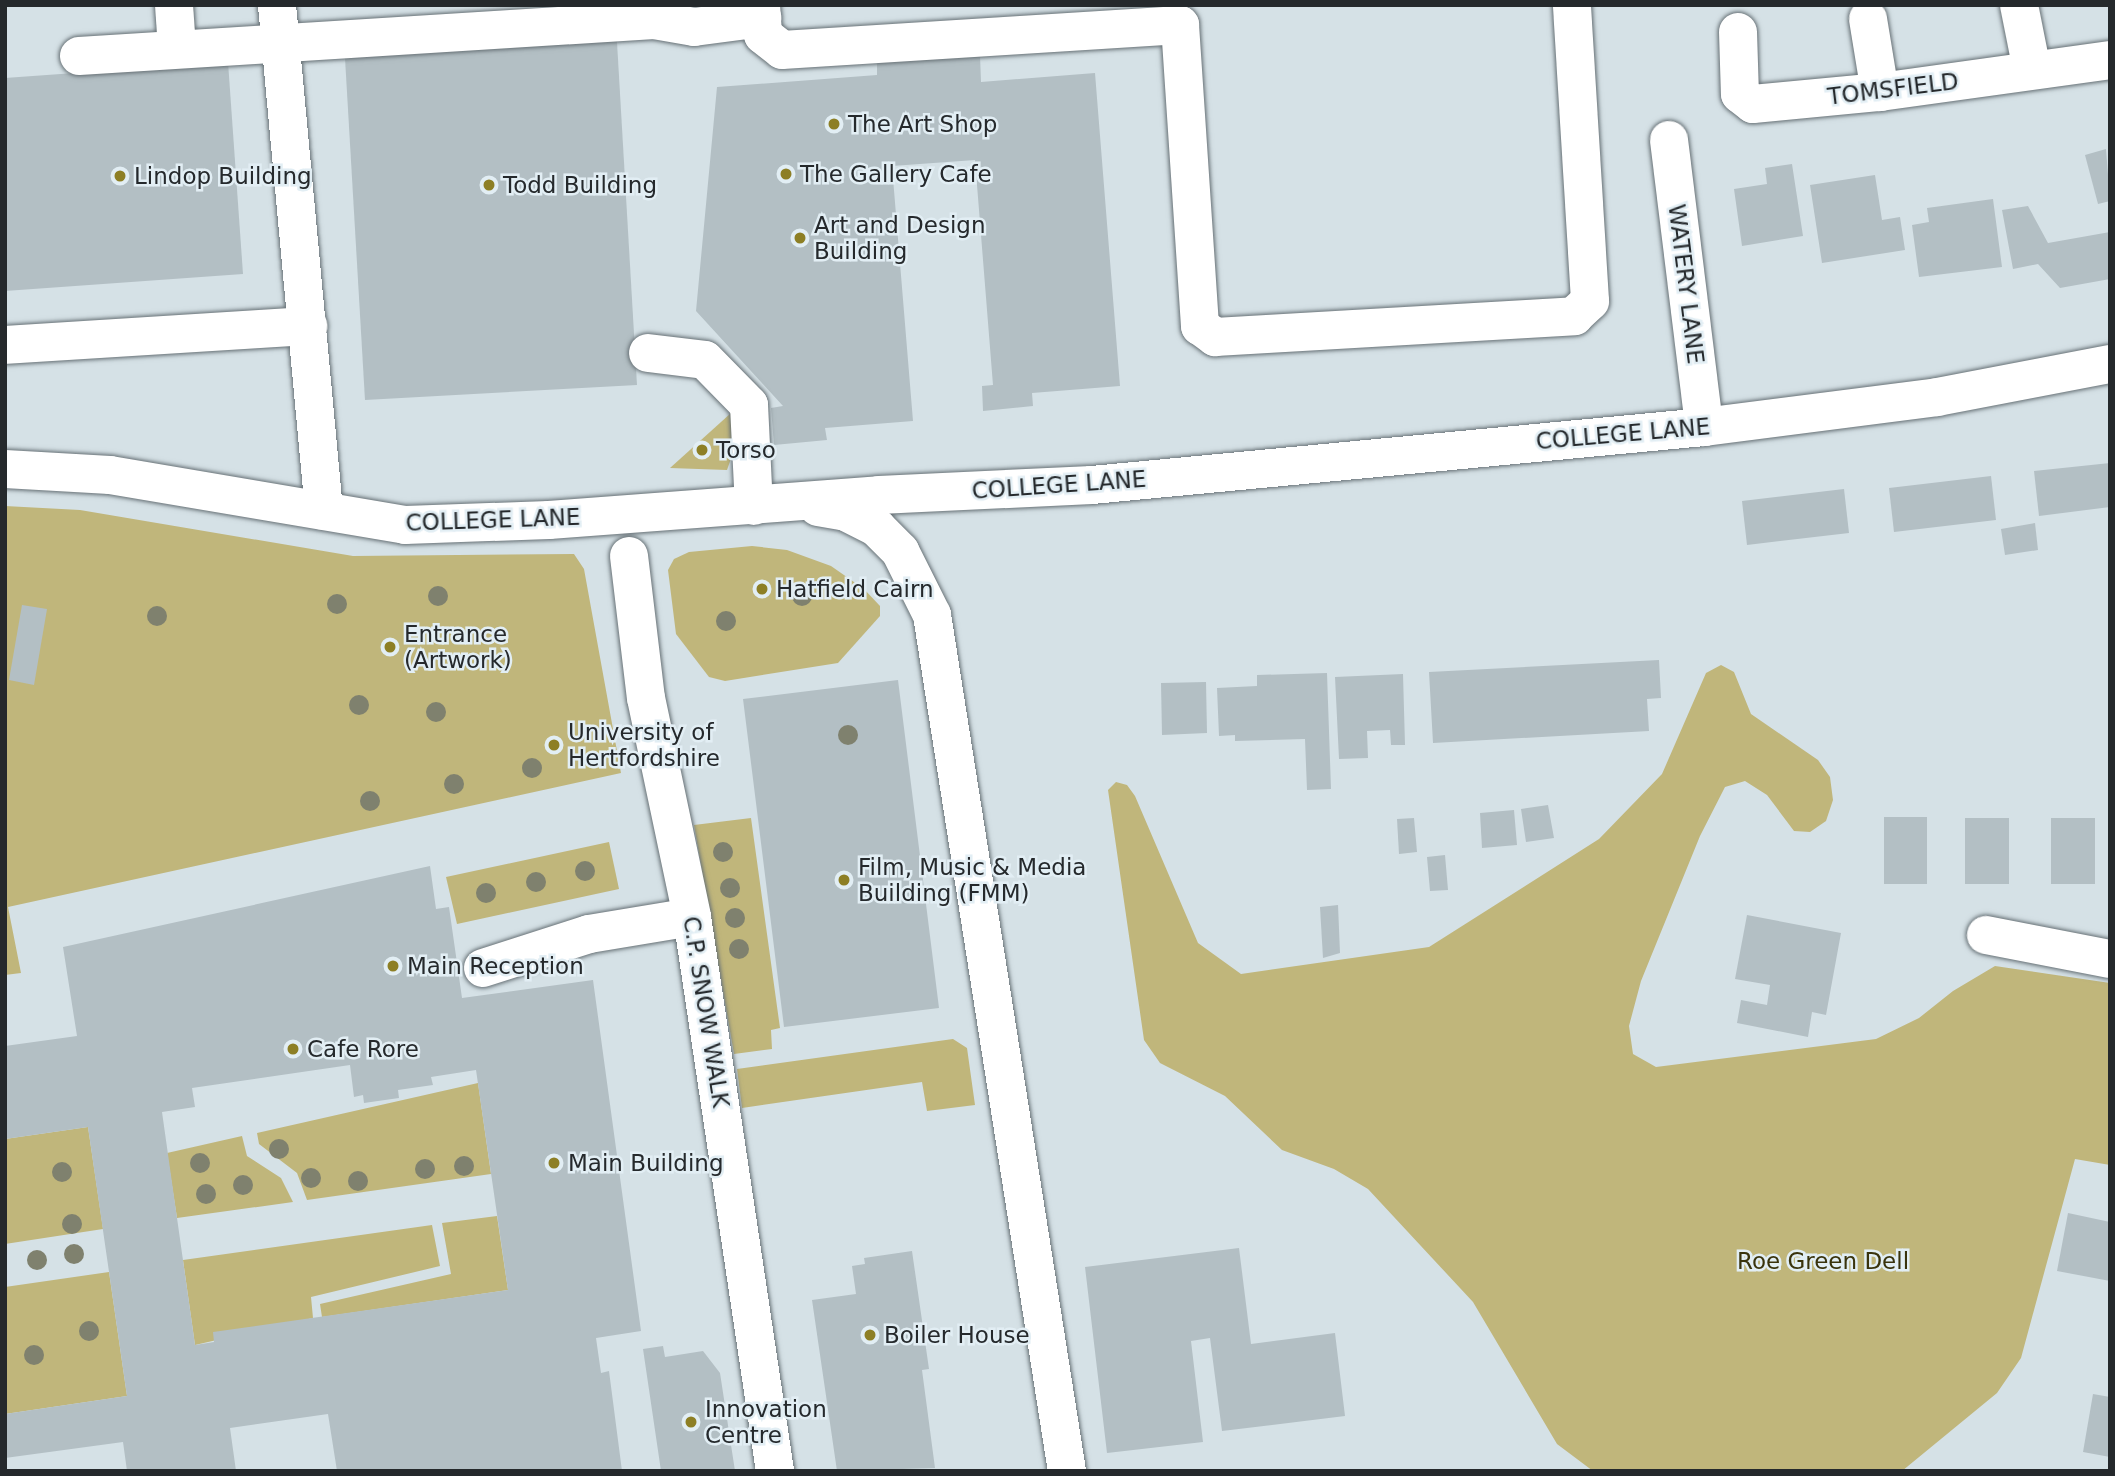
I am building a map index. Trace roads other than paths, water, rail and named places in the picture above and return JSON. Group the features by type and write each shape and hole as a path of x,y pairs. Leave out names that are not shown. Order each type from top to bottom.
{"street":[{"path":"174,5 177,48"},
{"path":"79,56 177,48 278,23 381,20 589,14 654,20 762,12 763,35 782,50 1181,24 1200,326 1215,337 1574,316 1590,300 1572,5"},
{"path":"2019,5 2032,70"},
{"path":"1868,19 1880,92"},
{"path":"278,23 324,511"},
{"name":"TOMSFIELD","path":"1738,32 1740,94 1753,104 1880,92 2110,60"},
{"name":"WATERY LANE","path":"1669,141 1704,428"},
{"path":"5,345 307,326"},
{"path":"648,353 705,360 749,405 754,506"},
{"name":"COLLEGE LANE","path":"5,468 110,475 405,525 1093,485 1704,428 1937,397 2110,364"},
{"path":"796,503 846,512 877,528 900,551 932,615 1067,1471"},
{"name":"C.P. SNOW WALK","path":"629,556 646,698 692,917 775,1471"},
{"path":"484,968 589,934 692,917"},
{"path":"1986,935 2110,959"}],"place":[{"name":"The Art Shop","path":"834,124"},
{"name":"The Gallery Cafe","path":"786,174"},
{"name":"Lindop Building","path":"120,176"},
{"name":"Todd Building","path":"489,185"},
{"name":"Art and Design Building","path":"800,238"},
{"name":"Torso","path":"702,450"},
{"name":"Hatfield Cairn","path":"762,589"},
{"name":"Entrance (Artwork)","path":"390,647"},
{"name":"University of Hertfordshire","path":"554,745"},
{"name":"Film, Music & Media Building (FMM)","path":"844,880"},
{"name":"Main Reception","path":"393,966"},
{"name":"Cafe Rore","path":"293,1049"},
{"name":"Main Building","path":"554,1163"},
{"name":"Boiler House","path":"870,1335"},
{"name":"Innovation Centre","path":"691,1422"}],"park label":[{"name":"Roe Green Dell","path":"1823,1261"}]}
